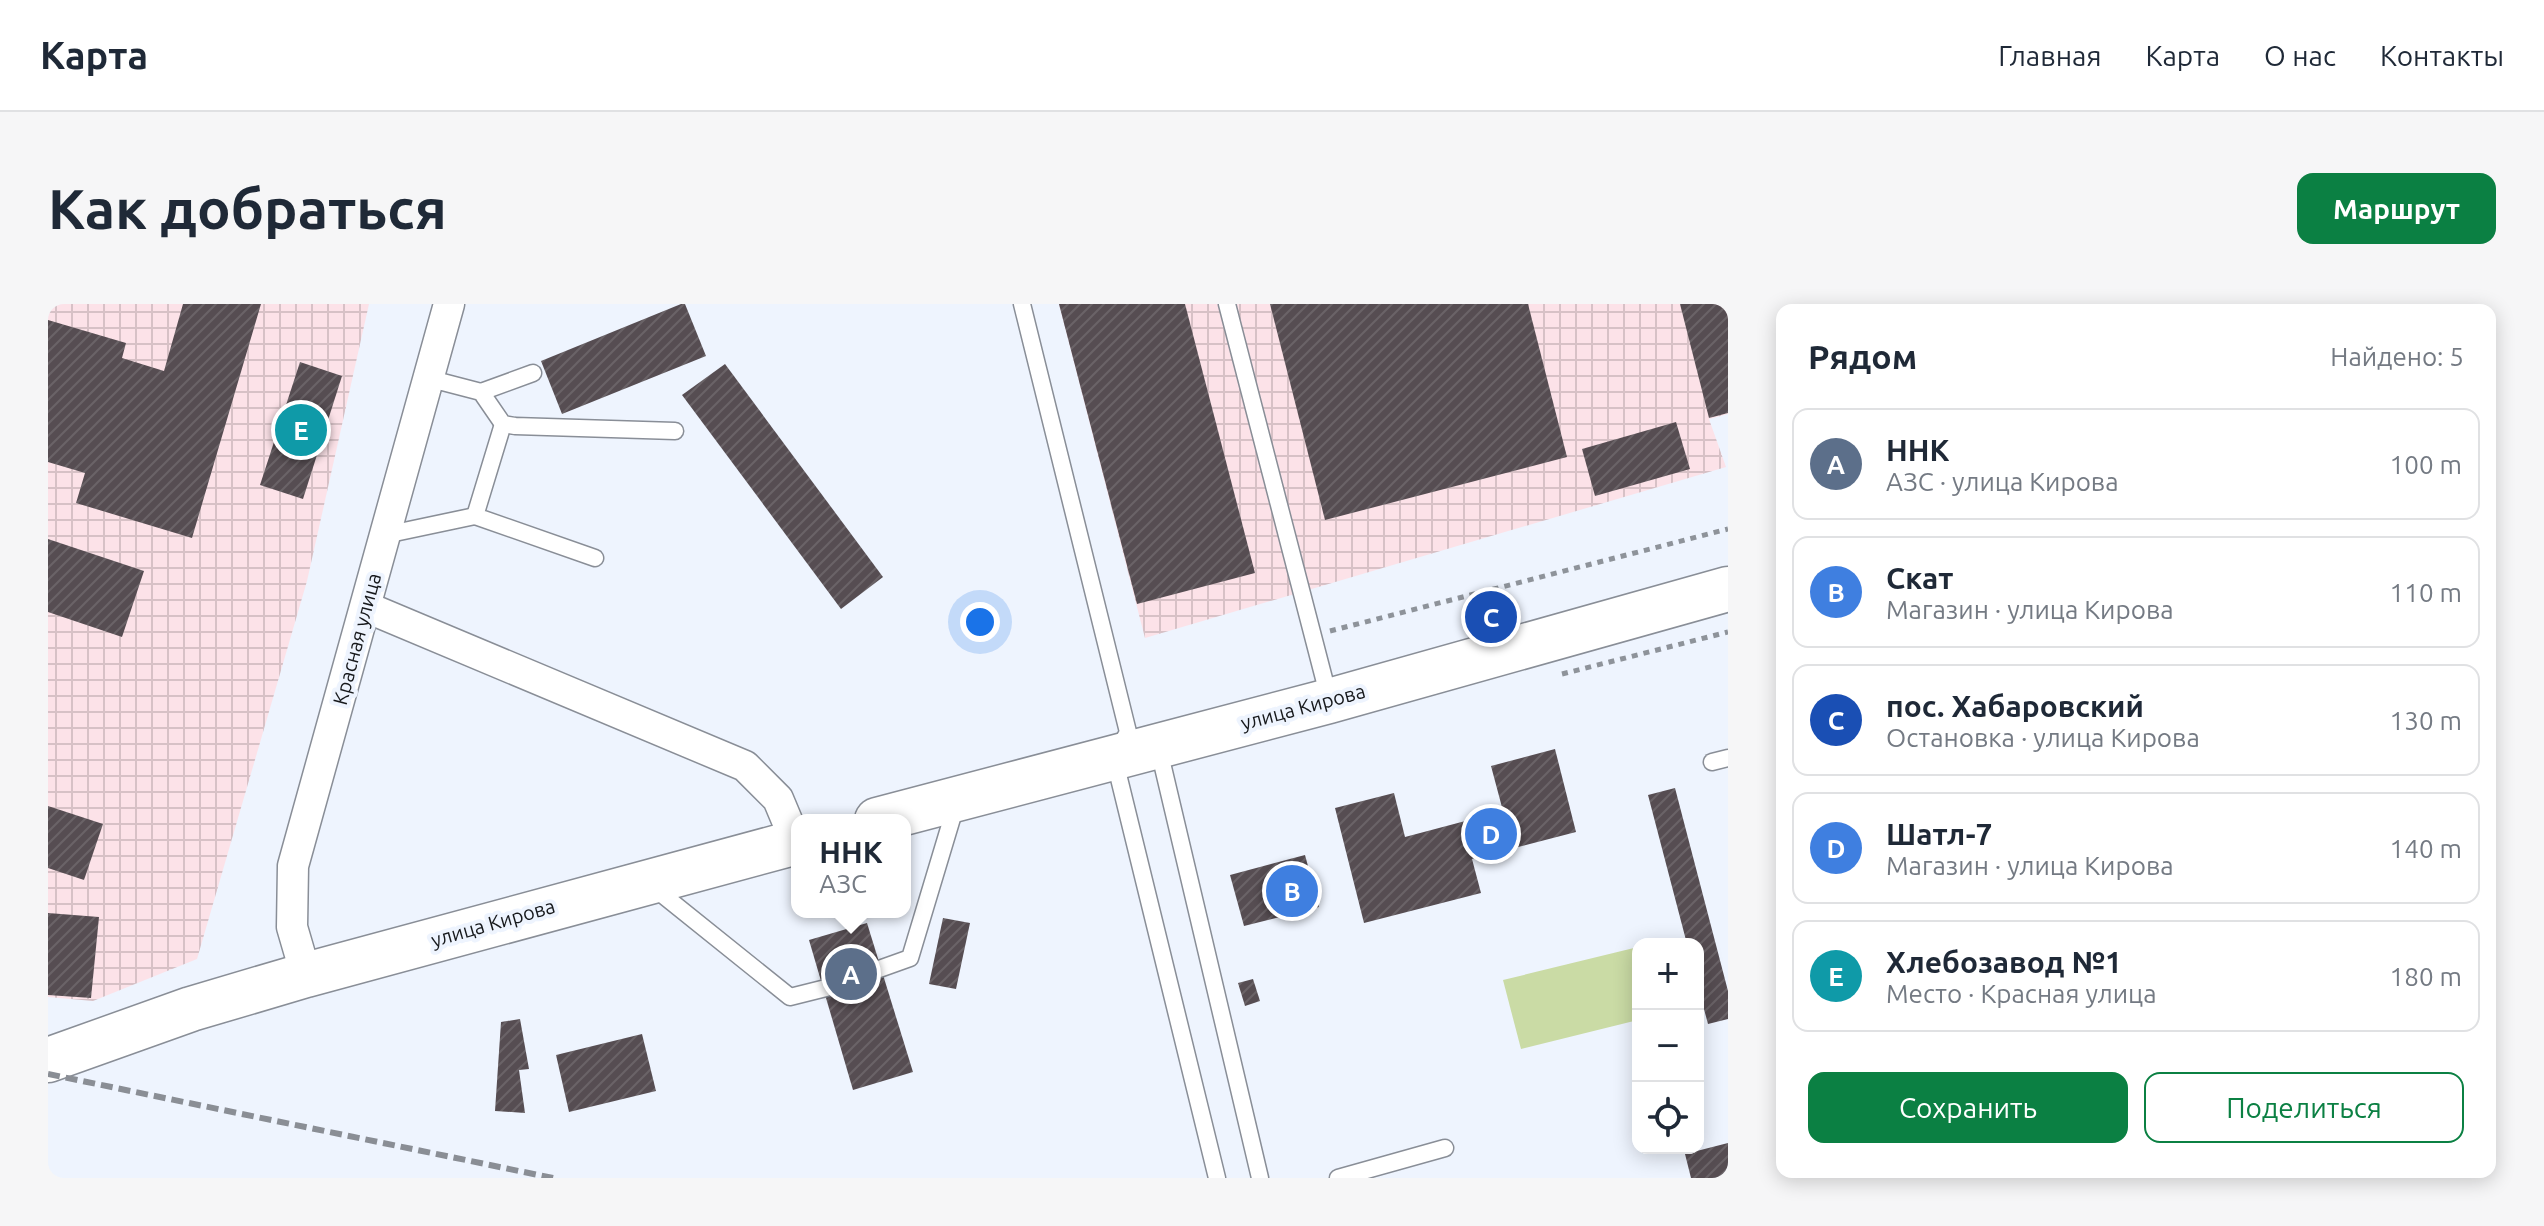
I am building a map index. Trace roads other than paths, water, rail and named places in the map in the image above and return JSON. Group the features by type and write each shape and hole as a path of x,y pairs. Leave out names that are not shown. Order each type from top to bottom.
{"main road":[{"name":"улица Кирова","path":"899,814 1133,745 1329,701 1728,589"},
{"name":"улица Кирова","path":"191,1009 581,898 649,884 791,844"},
{"path":"48,1041 191,1009"},
{"path":"48,1060 191,1009"}],"street":[{"name":"Красная улица","path":"306,975 292,927 293,866 431,379 449,304"},
{"path":"366,607 745,766 778,799 791,828"}],"lane":[{"path":"1022,304 1133,745 1260,1178"},
{"path":"1227,304 1329,701"},
{"path":"431,379 481,392 533,373"},
{"path":"481,392 503,424"},
{"path":"503,424 675,431"},
{"path":"475,516 503,424"},
{"path":"385,535 475,516 595,558"},
{"path":"1133,745 1217,1178"},
{"path":"649,884 790,997 826,988 910,958 958,798"},
{"path":"1338,1178 1445,1148"}],"railway":[{"path":"48,1074 553,1178"}],"place":[{"name":"Хлебозавод №1","path":"301,430"},
{"name":"пос. Хабаровский","path":"1491,617"},
{"name":"Шатл-7","path":"1491,834"},
{"name":"Скат","path":"1292,891"},
{"name":"ННК","path":"851,974"}]}
